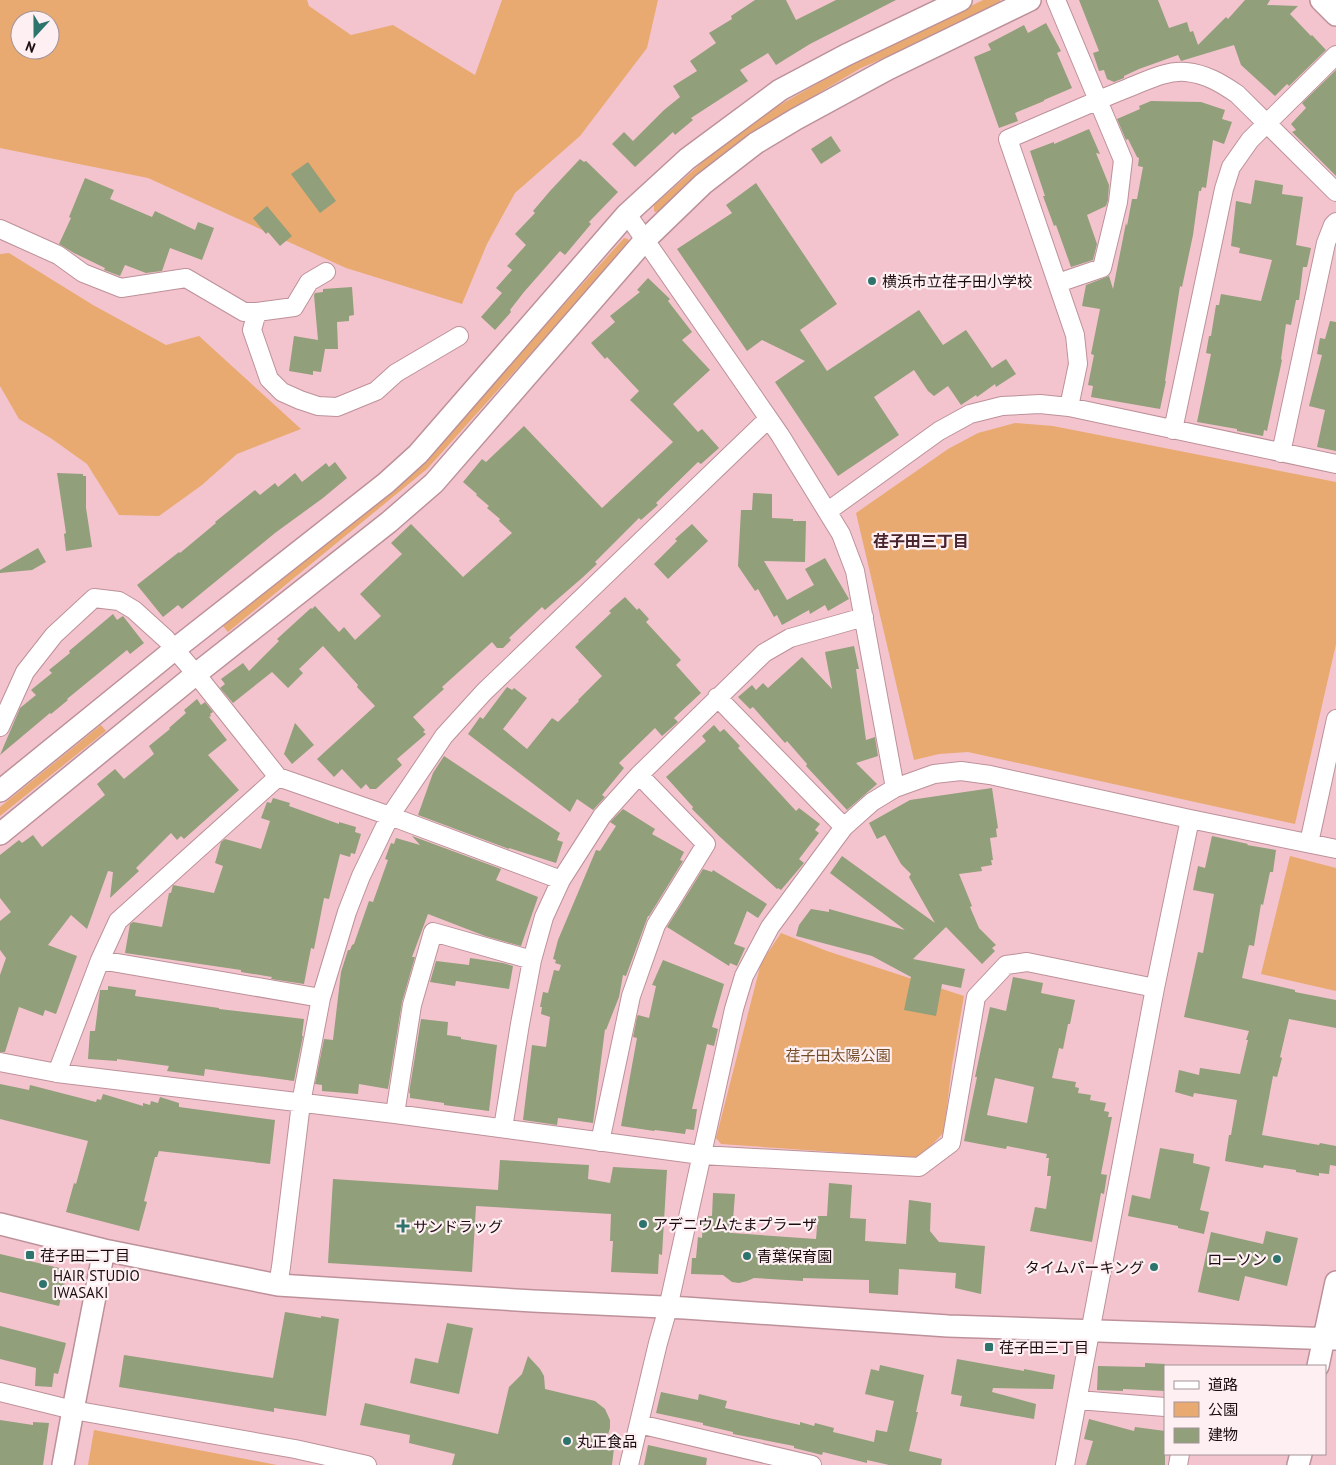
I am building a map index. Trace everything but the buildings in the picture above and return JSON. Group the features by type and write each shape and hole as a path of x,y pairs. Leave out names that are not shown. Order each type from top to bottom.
{"street":[{"path":"0,791 386,483 418,454 627,214 687,159 780,90 846,55 961,0"},
{"path":"0,834 196,674 389,522 434,483 645,240 703,184 774,131 888,69 1030,0"},
{"path":"1056,0 1124,160 1118,202 1102,268 1058,283"},
{"path":"1321,0 1336,15"},
{"path":"1173,430 1224,189 1231,166 1250,140 1336,55"},
{"path":"1069,407 1078,364 1075,335 1008,139 1164,74 1184,72 1207,76 1238,94 1336,192"},
{"path":"627,214 780,435 842,534 855,571 895,788"},
{"path":"1281,453 1326,243 1336,222"},
{"path":"0,229 58,255 83,273 122,288 186,278 244,312 294,307 309,282 326,272"},
{"path":"256,312 252,330 269,379 282,392 318,406 337,407 376,391 396,373 459,336"},
{"path":"828,512 939,431 970,414 1002,406 1040,404 1069,407 1336,464"},
{"path":"278,1285 302,1103 321,998 347,912 361,876 390,816 444,736 484,692 768,419"},
{"path":"0,727 25,672 54,635 94,598 119,601 134,610 176,649 278,777 390,816 561,880"},
{"path":"503,1128 532,960 544,917 561,880 602,816 717,697 764,652 790,638 864,617"},
{"path":"717,697 844,827"},
{"path":"1309,843 1336,719"},
{"path":"629,1465 668,1308 734,1008 744,976 770,927 844,827 872,802 895,788 934,774 961,771 990,775 1336,849"},
{"path":"600,1142 631,996 656,925 706,844 640,775"},
{"path":"58,1073 100,960 118,921 278,777"},
{"path":"1065,1465 1155,988 1190,819"},
{"path":"394,1114 412,1005 432,932 532,960"},
{"path":"100,960 321,998"},
{"path":"0,1062 58,1073 394,1114 701,1155 919,1167 951,1144 976,997 1006,965 1027,962 1155,988"},
{"path":"0,1224 104,1250 278,1285 948,1326 1330,1339"},
{"path":"64,1465 104,1250"},
{"path":"1318,1365 1330,1339 1336,1282"},
{"path":"0,1392 73,1410 295,1449 367,1465"},
{"path":"1078,1400 1164,1407"},
{"path":"639,1424 812,1465"}],"green space":[{"path":"0,0 307,0 309,6 351,35 393,25 475,75 502,0 658,0 647,48 580,136 515,193 487,244 462,304 346,268 148,178 0,148"},
{"path":"983,0 1000,0 1001,3 921,42 861,68 748,135 721,156 659,211 654,211 654,205 731,137 757,118 855,62"},
{"path":"624,238 628,239 628,245 427,469 228,632 223,626 425,459"},
{"path":"9,253 93,305 166,345 199,336 301,429 237,454 202,485 159,516 119,515 87,464 52,439 19,419 0,386 0,254"},
{"path":"1015,423 1053,426 1336,482 1336,644 1295,824 968,752 939,754 914,760 856,513 948,449 978,433"},
{"path":"101,725 106,731 0,816 0,807"},
{"path":"1290,856 1336,868 1336,991 1261,974"},
{"name":"荏子田太陽公園","path":"781,933 827,951 964,996 952,1065 944,1132 920,1158 721,1144 716,1138 761,963"},
{"path":"94,1430 277,1465 88,1465"}],"place":[{"name":"横浜市立荏子田小学校","path":"872,281"},
{"name":"アデニウムたまプラーザ","path":"643,1224"},
{"name":"サンドラッグ","path":"403,1226"},
{"name":"荏子田二丁目","path":"30,1255"},
{"name":"青葉保育園","path":"747,1256"},
{"name":"ローソン","path":"1277,1259"},
{"name":"タイムパーキング","path":"1154,1267"},
{"name":"HAIR STUDIO IWASAKI","path":"43,1284"},
{"name":"荏子田三丁目","path":"989,1347"},
{"name":"丸正食品","path":"567,1441"}],"district":[{"name":"荏子田三丁目","path":"921,541"}]}
